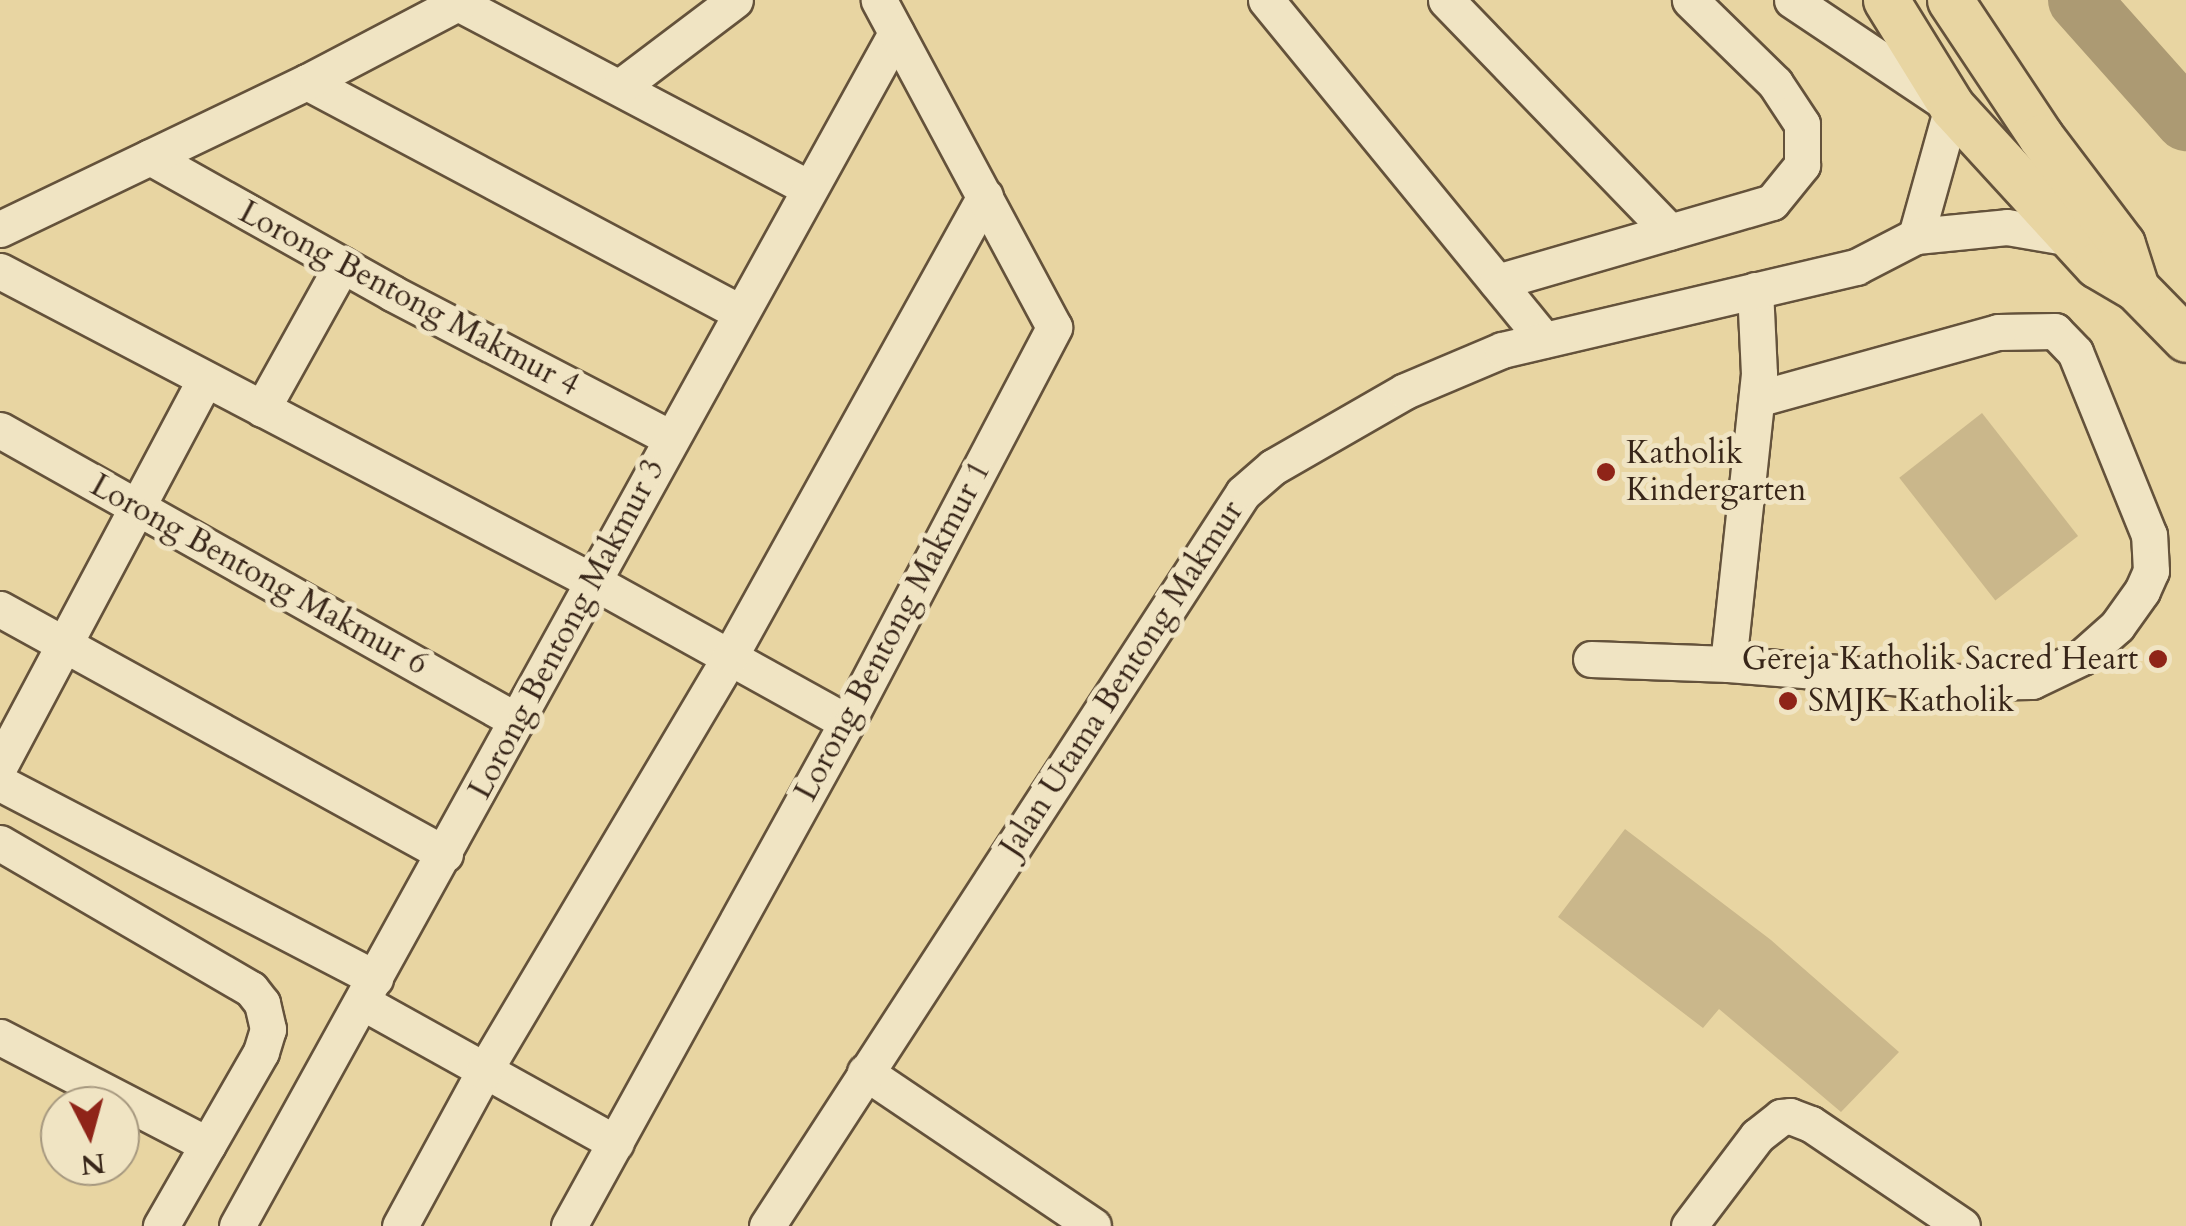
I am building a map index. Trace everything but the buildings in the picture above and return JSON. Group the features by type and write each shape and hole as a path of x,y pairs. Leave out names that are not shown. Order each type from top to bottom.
{"main road":[{"path":"1886,0 1941,89 2071,238 2097,265 2136,288 2186,339"},
{"path":"1950,0 2041,137 2122,244 2136,288"}],"street":[{"path":"620,87 735,0"},
{"name":"Lorong Bentong Makmur 1","path":"569,1226 847,722 1054,326 880,0"},
{"path":"1266,0 1544,340"},
{"path":"1792,0 1941,89 1916,236 2007,228 2071,238"},
{"path":"0,229 307,82 460,1 810,188"},
{"path":"1455,3 1670,232"},
{"path":"1497,282 1772,202 1802,165 1802,124 1775,83 1702,4"},
{"name":"Lorong Bentong Makmur 3","path":"237,1226 896,33"},
{"path":"307,82 740,312"},
{"name":"Lorong Bentong Makmur 4","path":"150,157 342,265 670,438"},
{"path":"400,1226 484,1071 730,656 986,196"},
{"name":"Jalan Utama Bentong Makmur","path":"767,1226 1243,492 1273,467 1405,391 1502,350 1856,266 1916,236"},
{"path":"262,409 342,265"},
{"path":"0,271 594,582 847,722"},
{"path":"1728,664 1757,399 1755,290"},
{"path":"1591,660 1728,664 1844,676 2000,684 2032,681 2082,657 2117,626 2152,572 2149,534 2075,352 2055,330 1998,332 1757,399"},
{"path":"0,764 205,380"},
{"name":"Lorong Bentong Makmur 6","path":"0,430 517,721"},
{"path":"0,609 445,854"},
{"path":"0,783 369,991 484,1071 616,1143"},
{"path":"0,843 251,989 262,1003 268,1028 261,1052 161,1226"},
{"path":"0,1038 208,1145"},
{"path":"865,1072 1093,1226"},
{"path":"1689,1226 1743,1152 1772,1124 1790,1116 1810,1124 1962,1226"}],"shaded area":[{"path":"1982,413 2078,536 1995,601 1899,478"},
{"path":"1625,829 1771,940 1899,1052 1841,1112 1719,1009 1703,1028 1558,917"}],"waterway":[{"path":"2079,0 2186,120"}],"place":[{"name":"Katholik Kindergarten","path":"1606,472"},
{"name":"Gereja Katholik Sacred Heart","path":"2158,659"},
{"name":"SMJK Katholik","path":"1788,701"}]}
